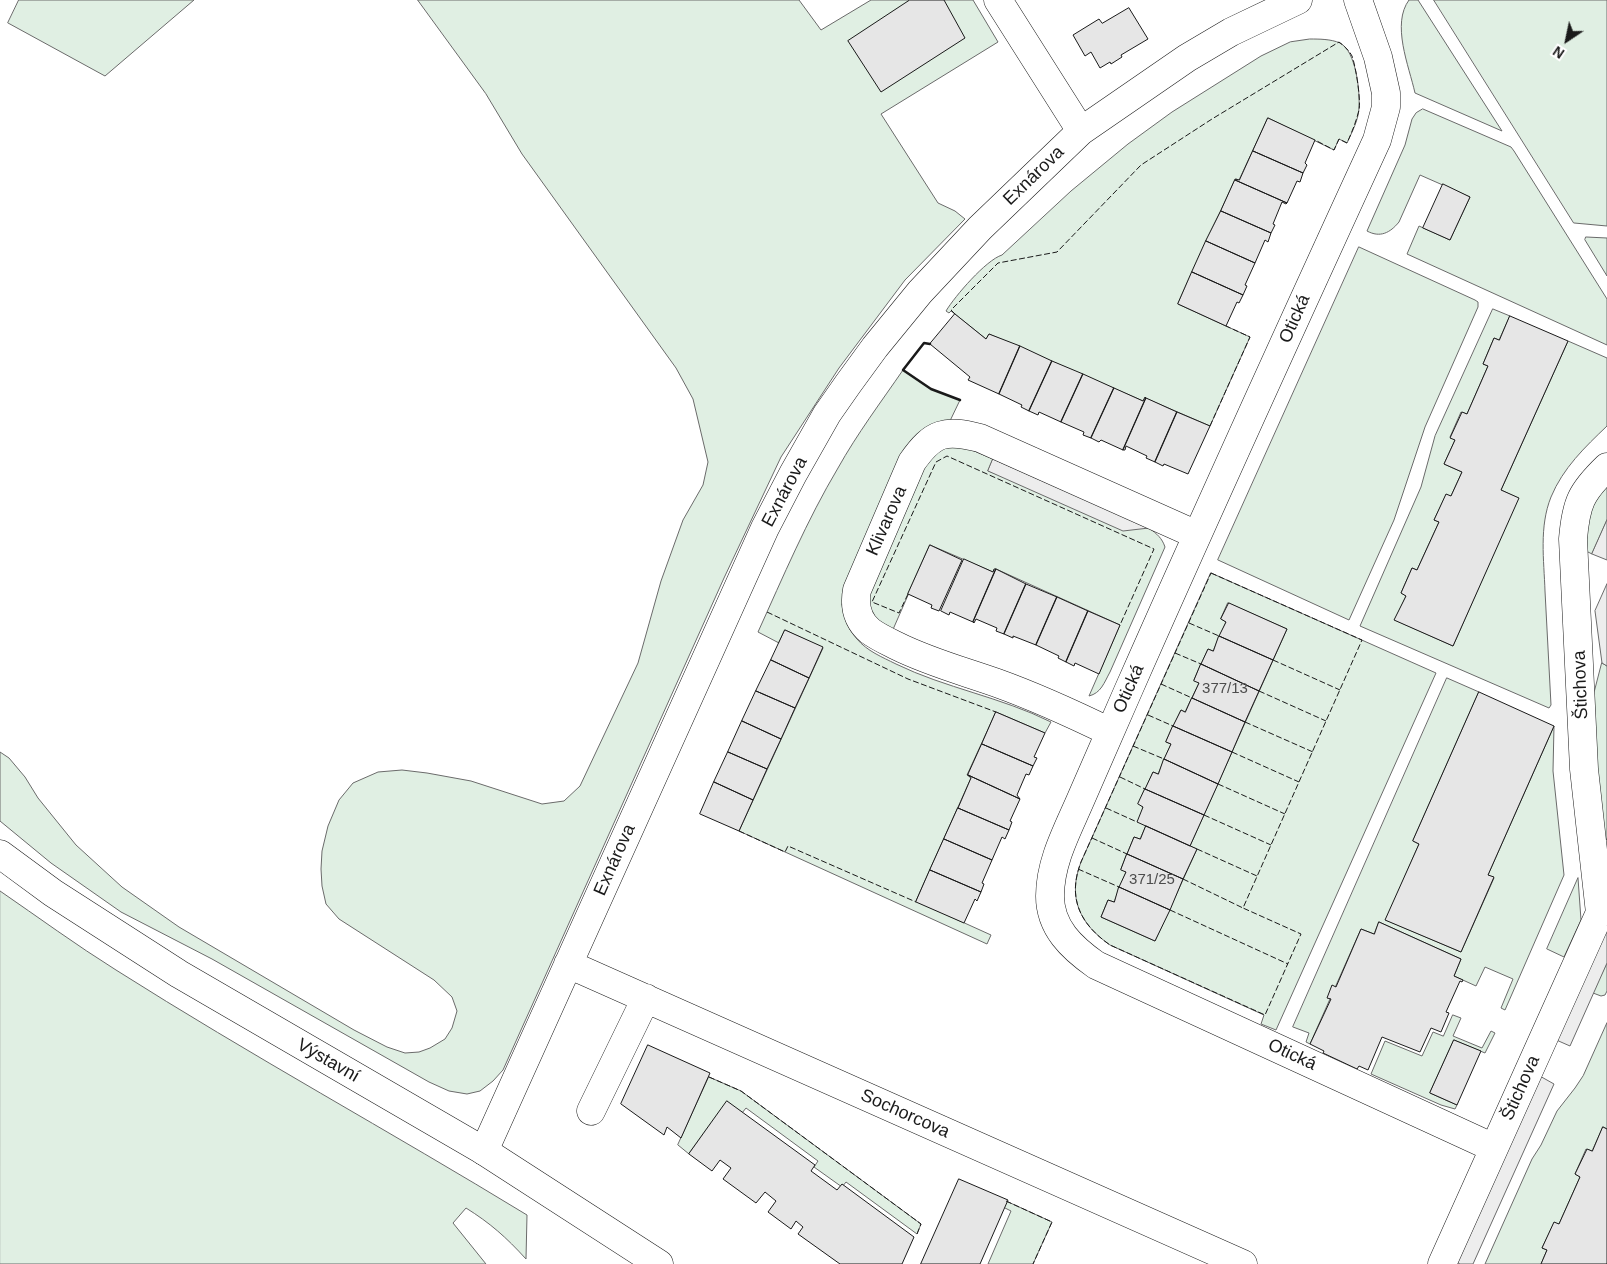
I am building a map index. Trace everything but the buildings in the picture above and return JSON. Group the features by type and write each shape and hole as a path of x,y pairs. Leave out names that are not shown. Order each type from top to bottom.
{"street":[{"path":"998,0 1081,131"},
{"name":"Exnárova","path":"484,1151 765,528 827,414 875,347 920,292 980,228 1081,131 1187,58 1231,32 1298,0"},
{"name":"Otická","path":"1358,0 1372,38 1386,93 1386,106 1377,140 1197,535 1110,732 1053,866 1050,898 1055,922 1061,933 1082,955 1110,972 1494,1148"},
{"name":"Klivarova","path":"1110,732 1020,692 935,664 878,637 868,630 856,610 856,590 912,462 922,447 933,438 942,434 965,434 980,438 1197,535"},
{"name":"Štichova","path":"1442,1264 1604,905 1584,769 1573,539 1578,506 1583,494 1607,467"},
{"name":"Výstavní","path":"0,854 53,894 179,974 484,1151 659,1264"},
{"name":"Sochorcova","path":"568,964 1243,1264"},
{"path":"591,1111 646,998"}],"green space":[{"path":"19,0 194,0 105,76 8,23"},
{"path":"418,0 799,0 821,30 871,0 973,0 998,42 881,114 938,203 955,211 965,219 905,280 839,368 781,457 724,578 503,1070 480,1091 467,1094 449,1091 429,1082 212,959 121,912 51,863 0,821 0,752 9,758 25,777 38,798 76,845 122,887 179,927 354,1030 387,1047 405,1053 419,1052 445,1039 452,1028 457,1011 452,997 434,980 339,919 326,904 322,886 322,851 328,826 339,800 353,783 378,772 402,770 471,781 542,804 564,801 580,786 638,663 661,581 683,520 703,485 708,462 693,399 676,368 522,154 486,94"},
{"path":"1409,0 1418,0 1502,131 1415,93 1401,33 1404,10"},
{"path":"1434,0 1607,0 1607,226 1574,223"},
{"path":"1310,39 1329,40 1340,43 1350,54 1358,82 1358,116 1347,143 1339,139 1334,150 1268,118 1239,180 1235,180 1178,304 1250,337 1210,426 1145,398 1143,401 989,334 986,339 951,311 949,313 946,311 963,288 980,271 995,258 1002,255 1071,191 1128,144 1172,112 1261,56 1290,42"},
{"path":"1423,109 1511,147 1607,299 1607,345 1407,254 1419,226 1450,240 1470,197 1420,175 1396,226 1388,232 1380,234 1367,231 1405,145 1412,119 1416,113"},
{"path":"1586,237 1607,238 1607,276 1585,240"},
{"path":"1359,247 1475,300 1478,302 1478,307 1425,427 1394,520 1349,620 1218,560"},
{"path":"1493,309 1510,316 1499,340 1494,338 1483,364 1488,366 1467,414 1461,412 1450,437 1455,440 1444,464 1462,472 1451,496 1446,495 1434,520 1439,522 1417,570 1412,568 1401,593 1406,596 1395,620 1453,646 1518,498 1501,490 1568,341 1607,358 1607,426 1568,467 1551,497 1545,520 1543,556 1551,705 1549,708 1360,626 1421,487 1435,436"},
{"path":"903,370 931,389 960,400 949,423 842,604 847,623 854,635 865,647 896,664 934,680 1032,713 1051,722 1045,733 996,712 967,775 971,778 916,901 991,935 987,944 739,831 823,648 785,630 779,643 758,632 796,549 827,488 869,418"},
{"path":"940,446 965,447 993,459 988,471 1149,528 1162,541 1165,547 1110,672 1102,687 1093,695 1089,696 1120,625 996,569 993,572 930,545 891,634 870,617 868,593 924,468"},
{"path":"1607,482 1607,520 1592,554 1584,550 1588,513"},
{"path":"1211,573 1436,673 1276,1030 1261,1024 1264,1015 1110,945 1100,937 1084,919 1076,899 1075,887 1081,862","holes":["1228,603 1287,629 1190,846 1197,849 1155,941 1101,917 1108,900 1114,902 1126,872 1121,869 1134,837 1140,839 1146,826 1143,807 1139,804 1153,772 1158,774 1171,744 1166,742 1181,710 1185,712 1199,683 1194,680 1208,649 1213,651 1226,622 1221,619"]},
{"path":"1602,663 1607,666 1607,840 1599,829 1594,693"},
{"path":"1447,678 1479,692 1413,841 1419,844 1386,920 1461,952 1494,878 1488,875 1554,726 1553,771 1564,875 1505,1010 1501,1008 1513,979 1485,967 1476,986 1454,976 1461,959 1379,922 1374,934 1361,929 1310,1044 1306,1042 1309,1033 1293,1027"},
{"path":"1578,878 1581,920 1564,957 1547,949"},
{"path":"0,891 86,951 167,1002 527,1215 526,1259 498,1231 466,1208 453,1223 486,1264 0,1264"},
{"path":"1607,963 1607,991 1605,995 1601,996 1593,993"},
{"path":"1453,1015 1461,1018 1453,1036 1482,1048 1491,1031 1495,1033 1485,1053 1454,1040 1430,1093 1457,1105 1455,1109 1441,1105 1371,1074 1385,1041 1422,1056 1433,1032 1443,1036"},
{"path":"1607,1023 1607,1129 1603,1127 1592,1151 1586,1149 1575,1174 1580,1177 1559,1224 1554,1223 1542,1248 1547,1250 1541,1264 1485,1264 1532,1159 1541,1145 1557,1111 1583,1076"},
{"path":"709,1077 741,1091 921,1224 917,1234 846,1182 842,1187 814,1167 818,1161 746,1108 742,1113 727,1103 689,1154 678,1145"},
{"path":"1006,1201 1052,1222 1033,1264 988,1264 1011,1211 1003,1207"}],"shaded area":[{"path":"993,459 1149,528 1123,531 988,471"},
{"path":"1607,520 1607,560 1592,554"},
{"path":"1607,584 1607,666 1602,663 1595,611"},
{"path":"1607,926 1607,963 1570,1046 1554,1039"},
{"path":"1538,1075 1554,1084 1473,1264 1460,1264 1454,1261"}],"fence":[{"path":"955,314 951,310 998,263 1057,252 1141,165 1212,119 1339,42 1349,52 1354,61 1359,91 1359,110 1347,143 1339,139 1334,150 1315,140"},
{"path":"1210,426 1250,337 1226,326"},
{"path":"908,594 899,613 872,602 936,462 947,456 1154,549 1120,625"},
{"path":"1211,573 1362,640 1243,908 1301,934 1265,1015 1110,945 1084,919 1076,899 1075,887 1081,862 1211,573"},
{"path":"767,612 908,679 996,712"},
{"path":"1189,623 1219,636"},
{"path":"1175,653 1201,664"},
{"path":"1273,660 1340,690"},
{"path":"1161,684 1192,698"},
{"path":"1259,691 1326,721"},
{"path":"1148,715 1173,726"},
{"path":"1245,722 1313,752"},
{"path":"1133,746 1164,759"},
{"path":"1232,752 1299,782"},
{"path":"1120,777 1145,789"},
{"path":"1218,784 1285,814"},
{"path":"1106,808 1137,822"},
{"path":"1204,815 1271,845"},
{"path":"739,831 785,852 788,846 916,902"},
{"path":"1092,838 1127,854"},
{"path":"1197,849 1257,876"},
{"path":"1078,869 1119,887"},
{"path":"1183,879 1243,908"},
{"path":"1170,910 1288,964"},
{"path":"709,1077 741,1091 921,1224 917,1234"},
{"path":"1006,1201 1052,1222 1033,1264"}],"wall":[{"path":"930,344 924,343 903,370 931,389 960,400"}]}
